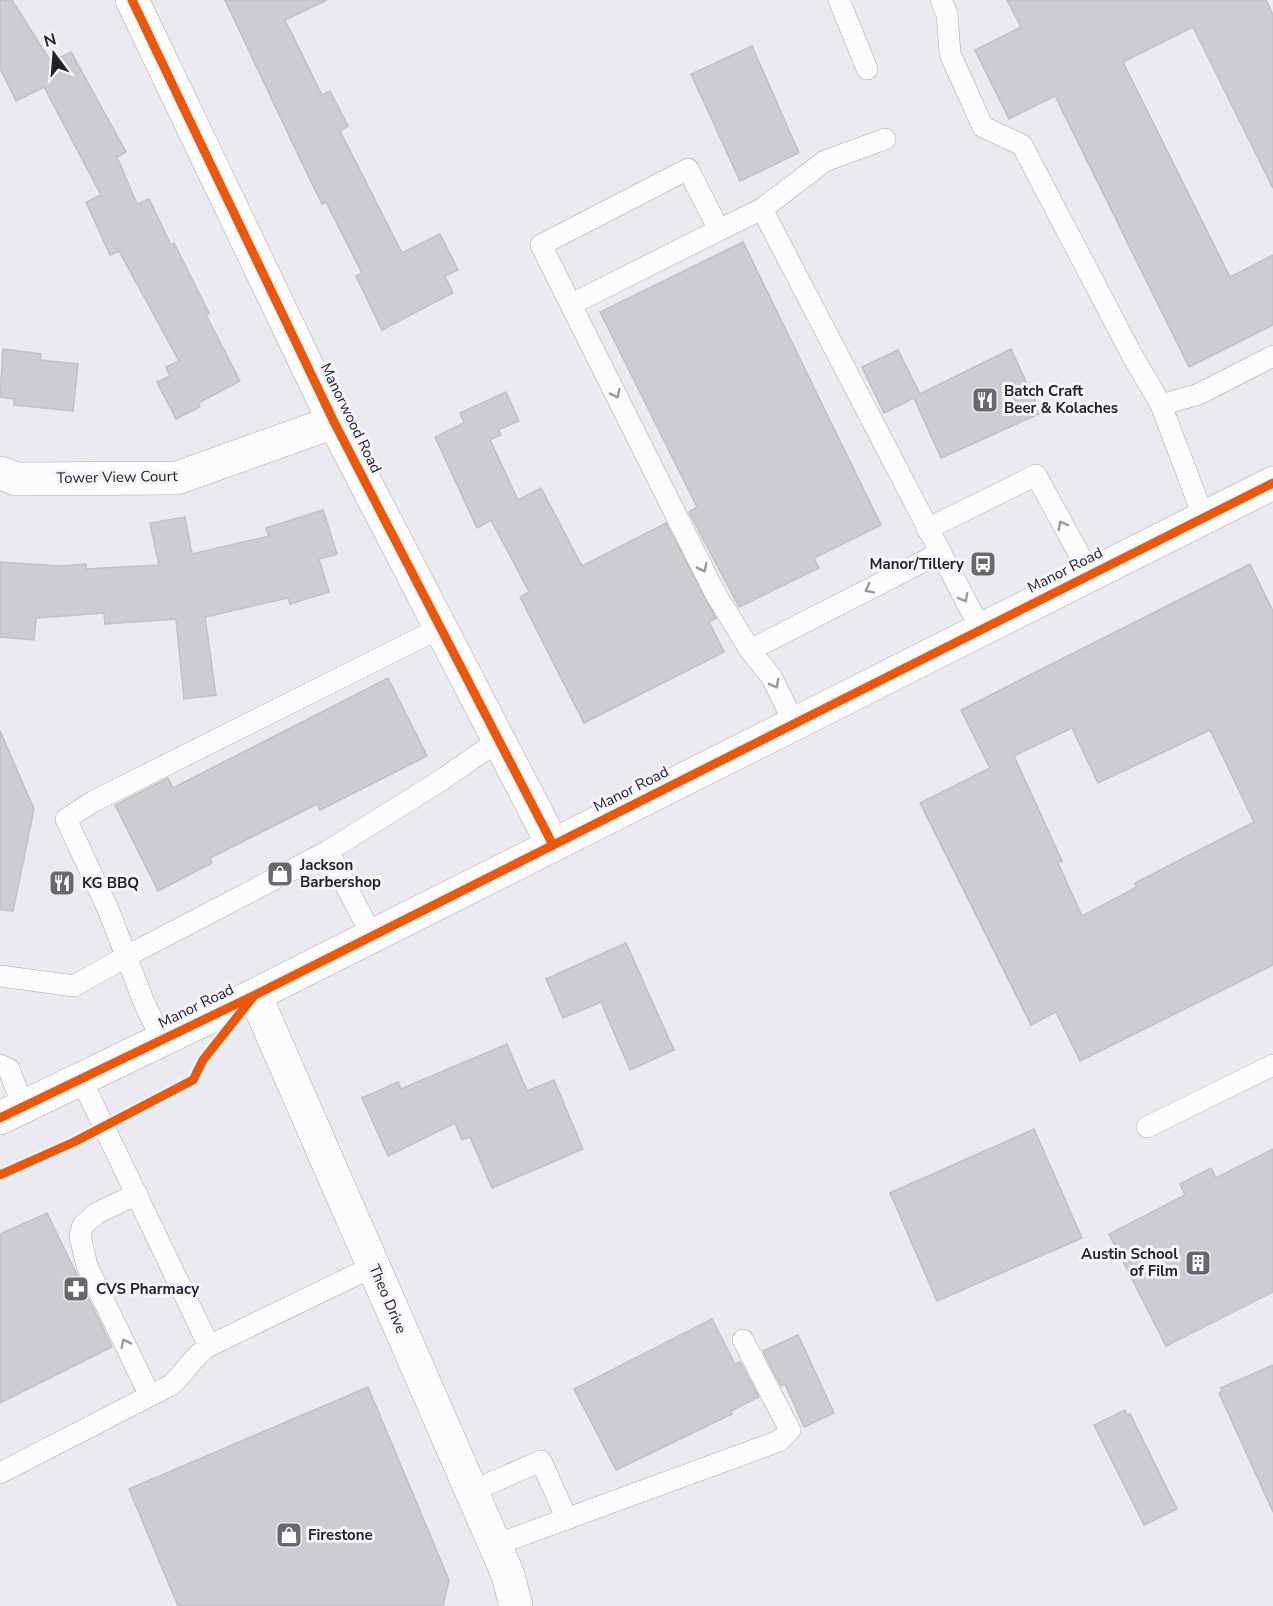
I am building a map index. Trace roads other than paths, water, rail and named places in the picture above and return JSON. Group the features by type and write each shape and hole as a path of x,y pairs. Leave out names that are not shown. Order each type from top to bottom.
{"street":[{"name":"Manorwood Road","path":"132,0 334,422 553,845"},
{"name":"Tower View Court","path":"0,473 16,479 177,478 334,422"},
{"name":"Manor Road","path":"12,1113 255,994 1273,483"},
{"name":"Theo Drive","path":"255,994 508,1575 516,1606"}],"lane":[{"path":"839,0 867,69"},
{"path":"941,0 947,14 950,54 983,127 1022,145 1132,355 1161,405 1204,518"},
{"path":"572,304 762,209 825,161 885,139"},
{"path":"719,230 688,169 541,245 715,593 750,650 772,678 795,723"},
{"path":"762,209 981,630"},
{"path":"1161,405 1199,394 1273,356"},
{"path":"927,529 1036,475 1090,574"},
{"path":"750,650 940,554"},
{"path":"162,1039 66,819 94,801 440,627"},
{"path":"0,975 74,986 328,851 440,781 498,741"},
{"path":"328,851 371,934"},
{"path":"0,1065 9,1069 12,1113"},
{"path":"1146,1127 1273,1065"},
{"path":"81,1079 209,1347"},
{"path":"137,1194 97,1213 83,1225 80,1236 87,1266 150,1396"},
{"path":"0,1473 171,1385 182,1376 190,1362 209,1347 374,1266"},
{"path":"495,1545 779,1441 790,1430 743,1340"},
{"path":"472,1491 541,1461 567,1519"}],"place":[{"name":"Batch Craft Beer & Kolaches","path":"985,400"},
{"name":"Manor/Tillery","path":"983,564"},
{"name":"Jackson Barbershop","path":"280,874"},
{"name":"KG BBQ","path":"62,883"},
{"name":"Austin School of Film","path":"1198,1263"},
{"name":"CVS Pharmacy","path":"76,1289"},
{"name":"Firestone","path":"289,1535"}]}
